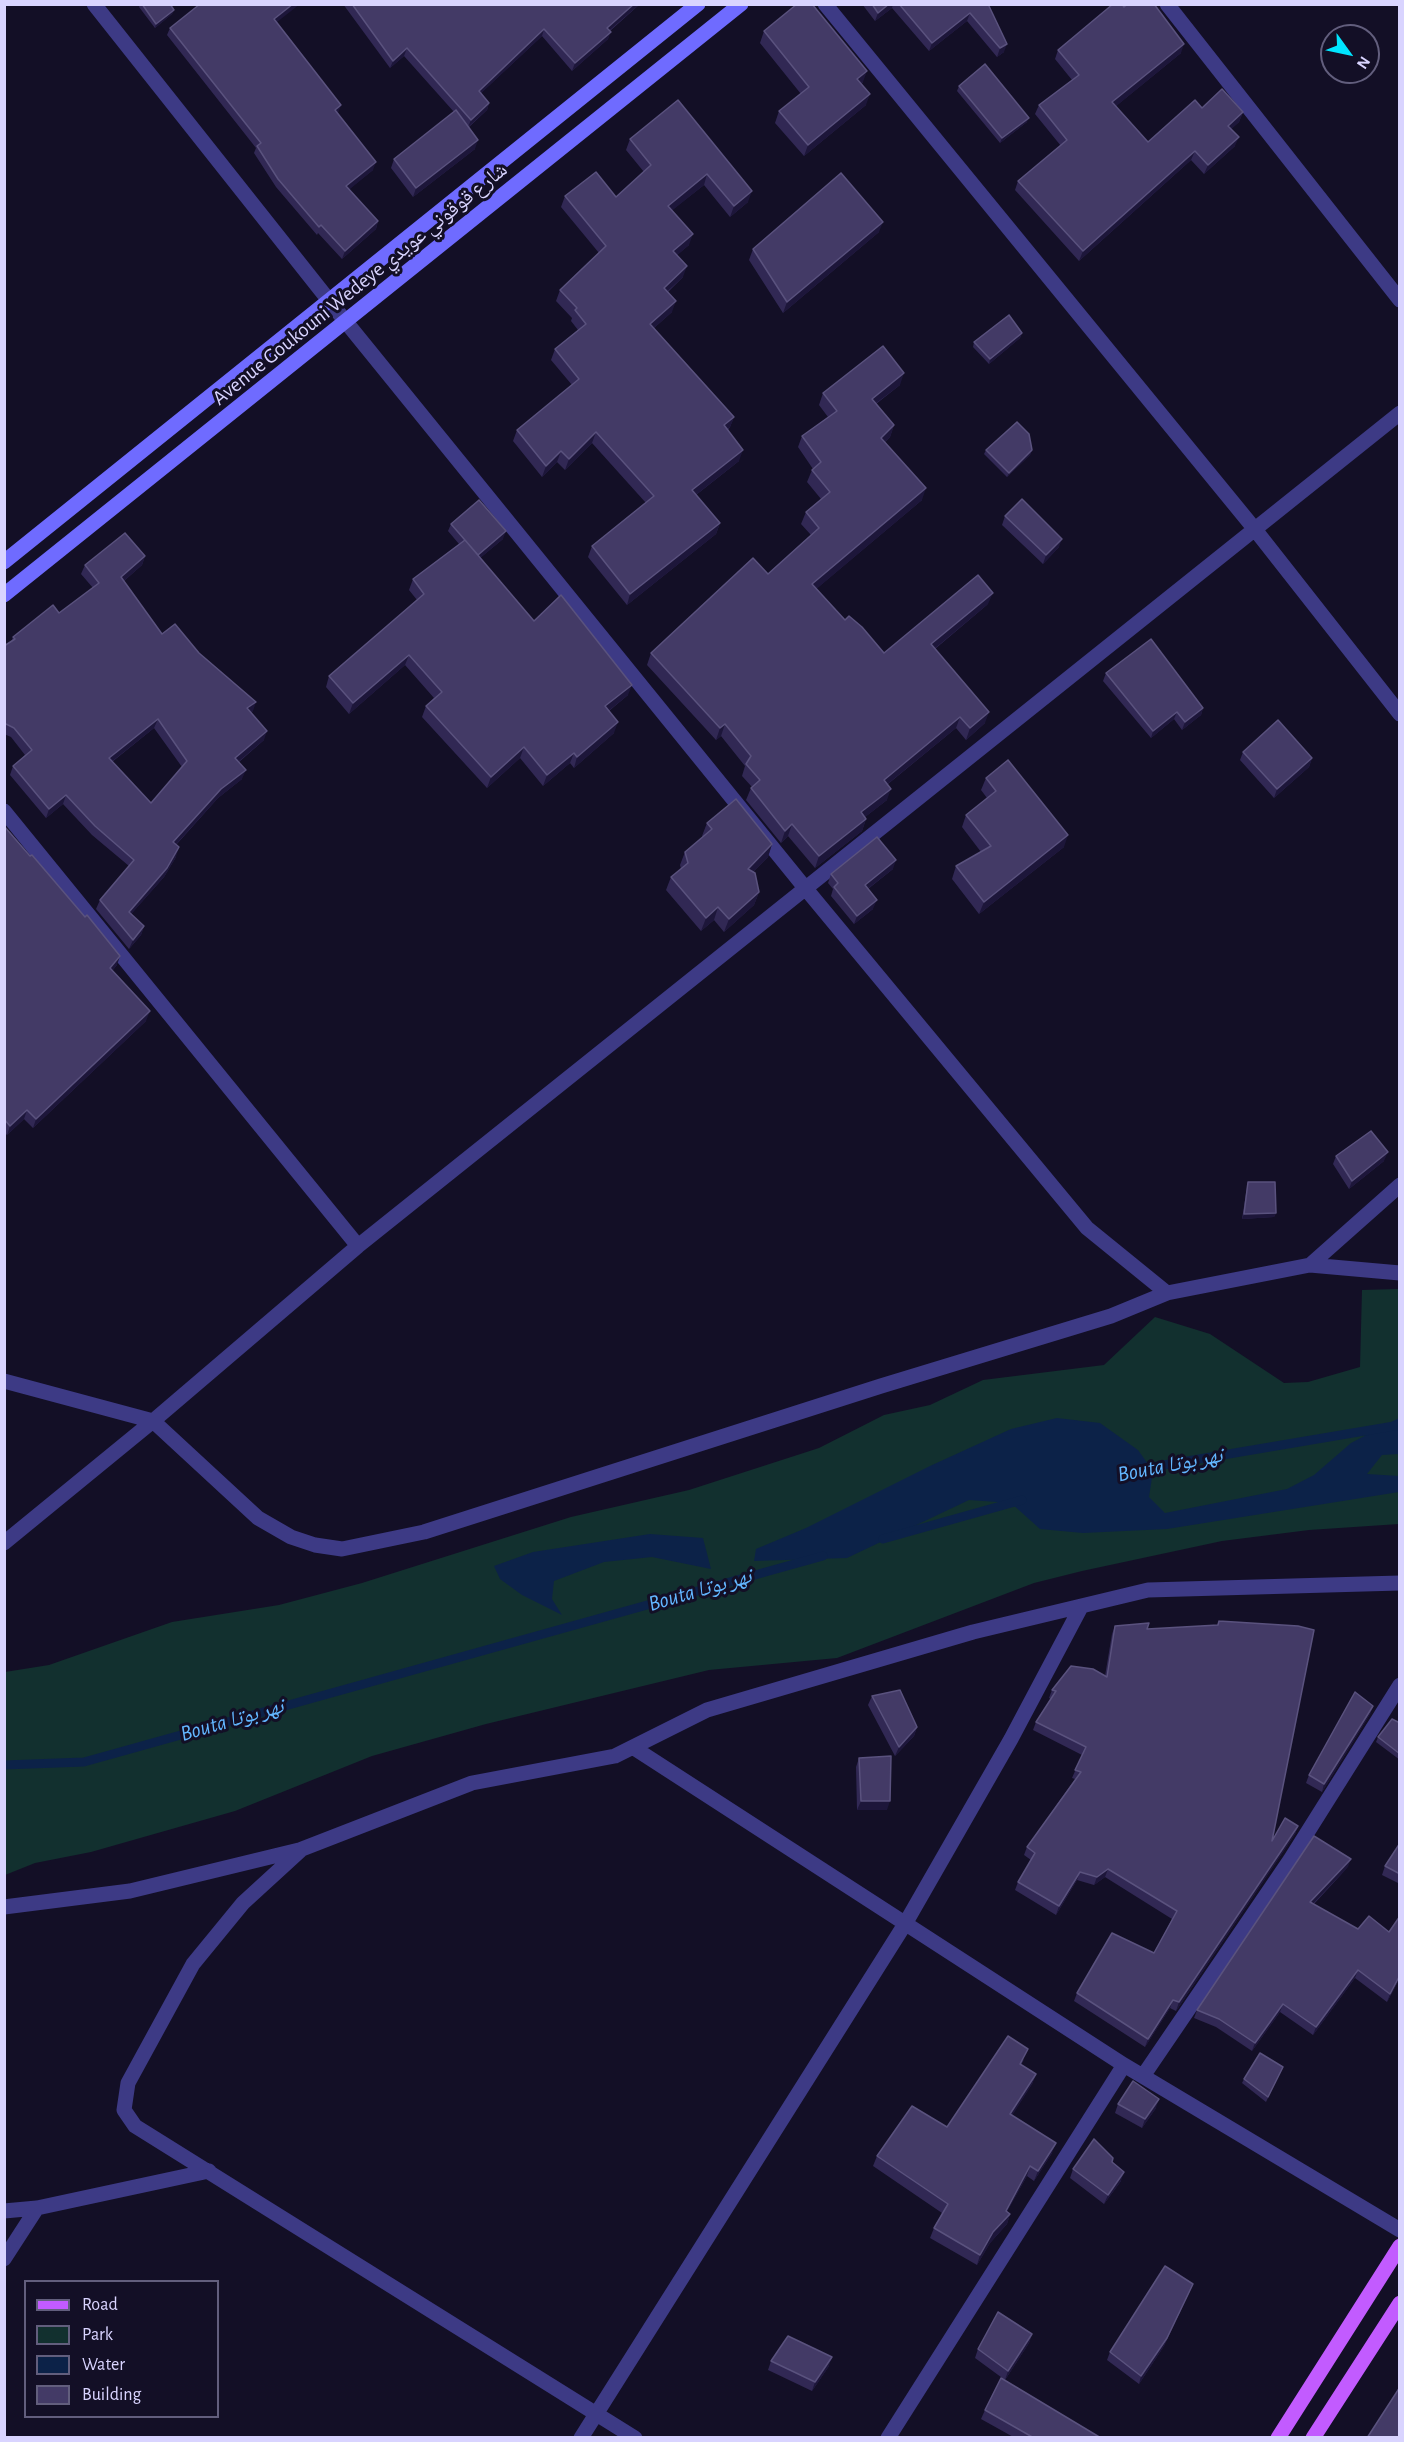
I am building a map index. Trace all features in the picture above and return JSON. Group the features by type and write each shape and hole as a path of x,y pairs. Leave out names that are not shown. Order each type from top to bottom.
{"main road":[{"path":"1278,2438 1400,2246"},
{"path":"1313,2438 1400,2303"}],"street":[{"path":"94,4 346,322 806,889 1087,1228 1167,1293"},
{"name":"Avenue Goukouni Wedeye شارع قوقوني عويدي","path":"4,561 698,4"},
{"name":"Avenue Goukouni Wedeye شارع قوقوني عويدي","path":"4,595 741,4"},
{"path":"825,4 1253,527 1400,714"},
{"path":"1167,4 1400,300"},
{"path":"4,1543 153,1421 358,1246 806,889 1253,527 1400,413"},
{"path":"4,811 358,1246"},
{"path":"1310,1265 1400,1185"},
{"path":"4,1382 153,1421 258,1518 307,1543 342,1549 424,1532 881,1386 1111,1316 1167,1293 1310,1265 1400,1273"},
{"path":"4,1907 130,1891 302,1849 472,1783 615,1756 707,1710 973,1632 1148,1590 1400,1584"},
{"path":"581,2438 905,1924 1011,1740 1081,1607"},
{"path":"1143,2076 1290,1860 1400,1685"},
{"path":"634,1748 1124,2065 1400,2230"},
{"path":"302,1849 243,1903 193,1964 128,2083 124,2110 135,2126 635,2438"},
{"path":"888,2438 1124,2065"},
{"path":"4,2211 38,2208 209,2171"},
{"path":"4,2259 38,2208"}],"green space":[{"path":"1399,1289 1399,1524 1309,1530 1222,1541 1034,1583 837,1658 709,1670 486,1724 372,1756 235,1811 91,1852 35,1863 5,1875 5,1672 49,1665 172,1622 279,1605 362,1583 571,1517 689,1490 819,1448 884,1415 930,1405 983,1380 1104,1365 1155,1317 1210,1334 1284,1383 1308,1382 1360,1367 1362,1290"}],"water":[{"path":"1057,1418 1100,1423 1138,1450 1153,1471 1149,1497 1165,1513 1287,1489 1314,1475 1351,1443 1399,1418 1399,1454 1382,1455 1367,1474 1399,1476 1399,1492 1167,1529 1083,1533 1040,1529 1011,1503 969,1500 847,1558 754,1561 756,1549 806,1528 930,1466 1011,1429"},
{"path":"650,1534 703,1538 711,1569 652,1557 604,1562 554,1581 552,1599 562,1615 522,1595 500,1579 494,1566 533,1552"}],"building":[{"path":"142,4 170,4 174,10 156,24"},
{"path":"200,4 293,4 274,19 341,105 335,110 376,162 346,186 378,221 345,251 321,225 319,227 278,179 257,146 261,143 170,28"},
{"path":"352,4 634,4 607,28 611,32 575,63 544,29 479,91 489,103 471,120 407,48 393,61"},
{"path":"797,4 812,4 867,71 857,79 870,94 808,145 779,111 809,87 764,31"},
{"path":"872,4 889,4 878,13"},
{"path":"899,4 988,4 1007,44 1000,48 970,13 932,43"},
{"path":"1113,4 1122,4 1124,7 1128,4 1154,4 1184,44 1112,102 1148,142 1195,100 1202,108 1222,89 1243,112 1228,126 1239,137 1208,165 1195,151 1083,251 1018,181 1067,140 1039,105 1079,75 1058,50"},
{"path":"985,64 1029,118 1002,138 959,86"},
{"path":"678,100 752,191 734,206 707,174 668,206 693,234 673,251 687,266 664,288 676,301 650,324 734,417 724,425 743,450 692,490 720,523 630,594 592,546 654,496 596,432 569,459 561,451 546,466 517,430 579,379 555,349 586,324 575,310 577,308 560,290 606,246 565,196 596,172 616,197 651,165 630,139"},
{"path":"456,110 478,140 416,188 394,159"},
{"path":"841,173 883,222 787,302 753,249"},
{"path":"1009,315 1022,333 990,359 974,342"},
{"path":"883,346 904,373 872,399 894,425 881,438 926,488 812,584 845,620 849,616 862,627 884,653 978,575 993,593 931,644 989,712 970,728 960,717 884,780 891,789 861,812 866,819 819,856 792,824 785,831 751,788 760,780 746,764 751,756 725,724 720,728 651,653 753,558 768,574 819,528 806,512 830,492 812,470 821,462 802,436 837,411 823,393"},
{"path":"1017,422 1029,434 1032,450 1009,473 986,450"},
{"path":"1022,499 1062,539 1046,555 1005,516"},
{"path":"479,500 506,531 478,555 451,524"},
{"path":"125,533 145,556 121,577 162,634 175,624 199,653 256,702 247,708 267,731 235,758 246,770 221,789 173,842 179,847 167,868 129,912 144,926 133,940 100,900 134,860 95,826 66,795 49,809 13,766 32,750 14,728 4,723 4,646 53,605 59,613 99,583 85,565","holes":["158,719 187,761 151,803 109,758"]},
{"path":"465,540 534,621 561,595 632,685 605,706 618,722 577,757 574,753 547,775 524,747 491,777 426,706 442,692 409,655 353,703 329,676 424,594 413,579"},
{"path":"1151,639 1203,708 1185,722 1177,712 1153,731 1106,673"},
{"path":"1278,720 1312,758 1277,789 1243,752"},
{"path":"1008,760 1068,835 984,902 956,866 991,846 966,815 996,791 986,778"},
{"path":"736,799 772,844 748,869 755,873 759,892 729,919 718,907 706,918 671,877 688,863 685,852 712,829 707,823"},
{"path":"4,826 85,917 87,915 120,956 110,968 150,1011 36,1119 27,1110 10,1126 4,1119"},
{"path":"877,837 896,860 865,885 877,900 857,916 834,887 838,883 831,874"},
{"path":"1371,1131 1388,1152 1352,1181 1336,1156"},
{"path":"1248,1182 1275,1182 1276,1213 1244,1214"},
{"path":"1219,1621 1298,1626 1314,1630 1272,1841 1285,1818 1298,1826 1179,2002 1173,2000 1148,2039 1077,1993 1112,1933 1154,1953 1177,1911 1108,1869 1097,1877 1080,1872 1059,1906 1018,1882 1035,1853 1027,1847 1081,1772 1075,1770 1086,1747 1036,1722 1056,1691 1052,1690 1071,1666 1093,1669 1107,1677 1115,1626 1149,1623 1147,1629 1218,1625"},
{"path":"900,1690 917,1727 899,1747 872,1696"},
{"path":"1355,1692 1373,1706 1324,1784 1309,1775"},
{"path":"1392,1719 1400,1723 1400,1754 1378,1737"},
{"path":"891,1756 890,1801 861,1801 859,1758"},
{"path":"1314,1836 1351,1859 1310,1902 1358,1929 1369,1916 1389,1932 1400,1916 1400,1975 1390,1994 1358,1970 1316,2027 1283,2004 1255,2043 1219,2019 1197,2010"},
{"path":"1400,1843 1400,1874 1385,1866"},
{"path":"1008,2036 1028,2049 1020,2064 1036,2074 1010,2114 1056,2143 1038,2171 1030,2166 1006,2211 1010,2214 993,2232 980,2255 934,2228 948,2204 877,2156 912,2106 947,2127"},
{"path":"1260,2053 1283,2067 1268,2097 1244,2079"},
{"path":"1133,2081 1159,2099 1145,2119 1118,2104"},
{"path":"1094,2139 1113,2158 1112,2162 1124,2172 1108,2195 1073,2169"},
{"path":"1165,2266 1193,2284 1167,2338 1141,2376 1110,2352"},
{"path":"998,2312 1032,2334 1008,2371 978,2349"},
{"path":"788,2336 832,2357 815,2382 771,2361"},
{"path":"1001,2378 1101,2438 1034,2438 985,2410"},
{"path":"1400,2387 1400,2438 1367,2438"}],"waterway":[{"name":"Bouta نهر بوتا","path":"1140,1469 1400,1425"},
{"name":"Bouta نهر بوتا","path":"883,1539 1022,1500"},
{"name":"Bouta نهر بوتا","path":"4,1765 84,1762 823,1556"}]}
